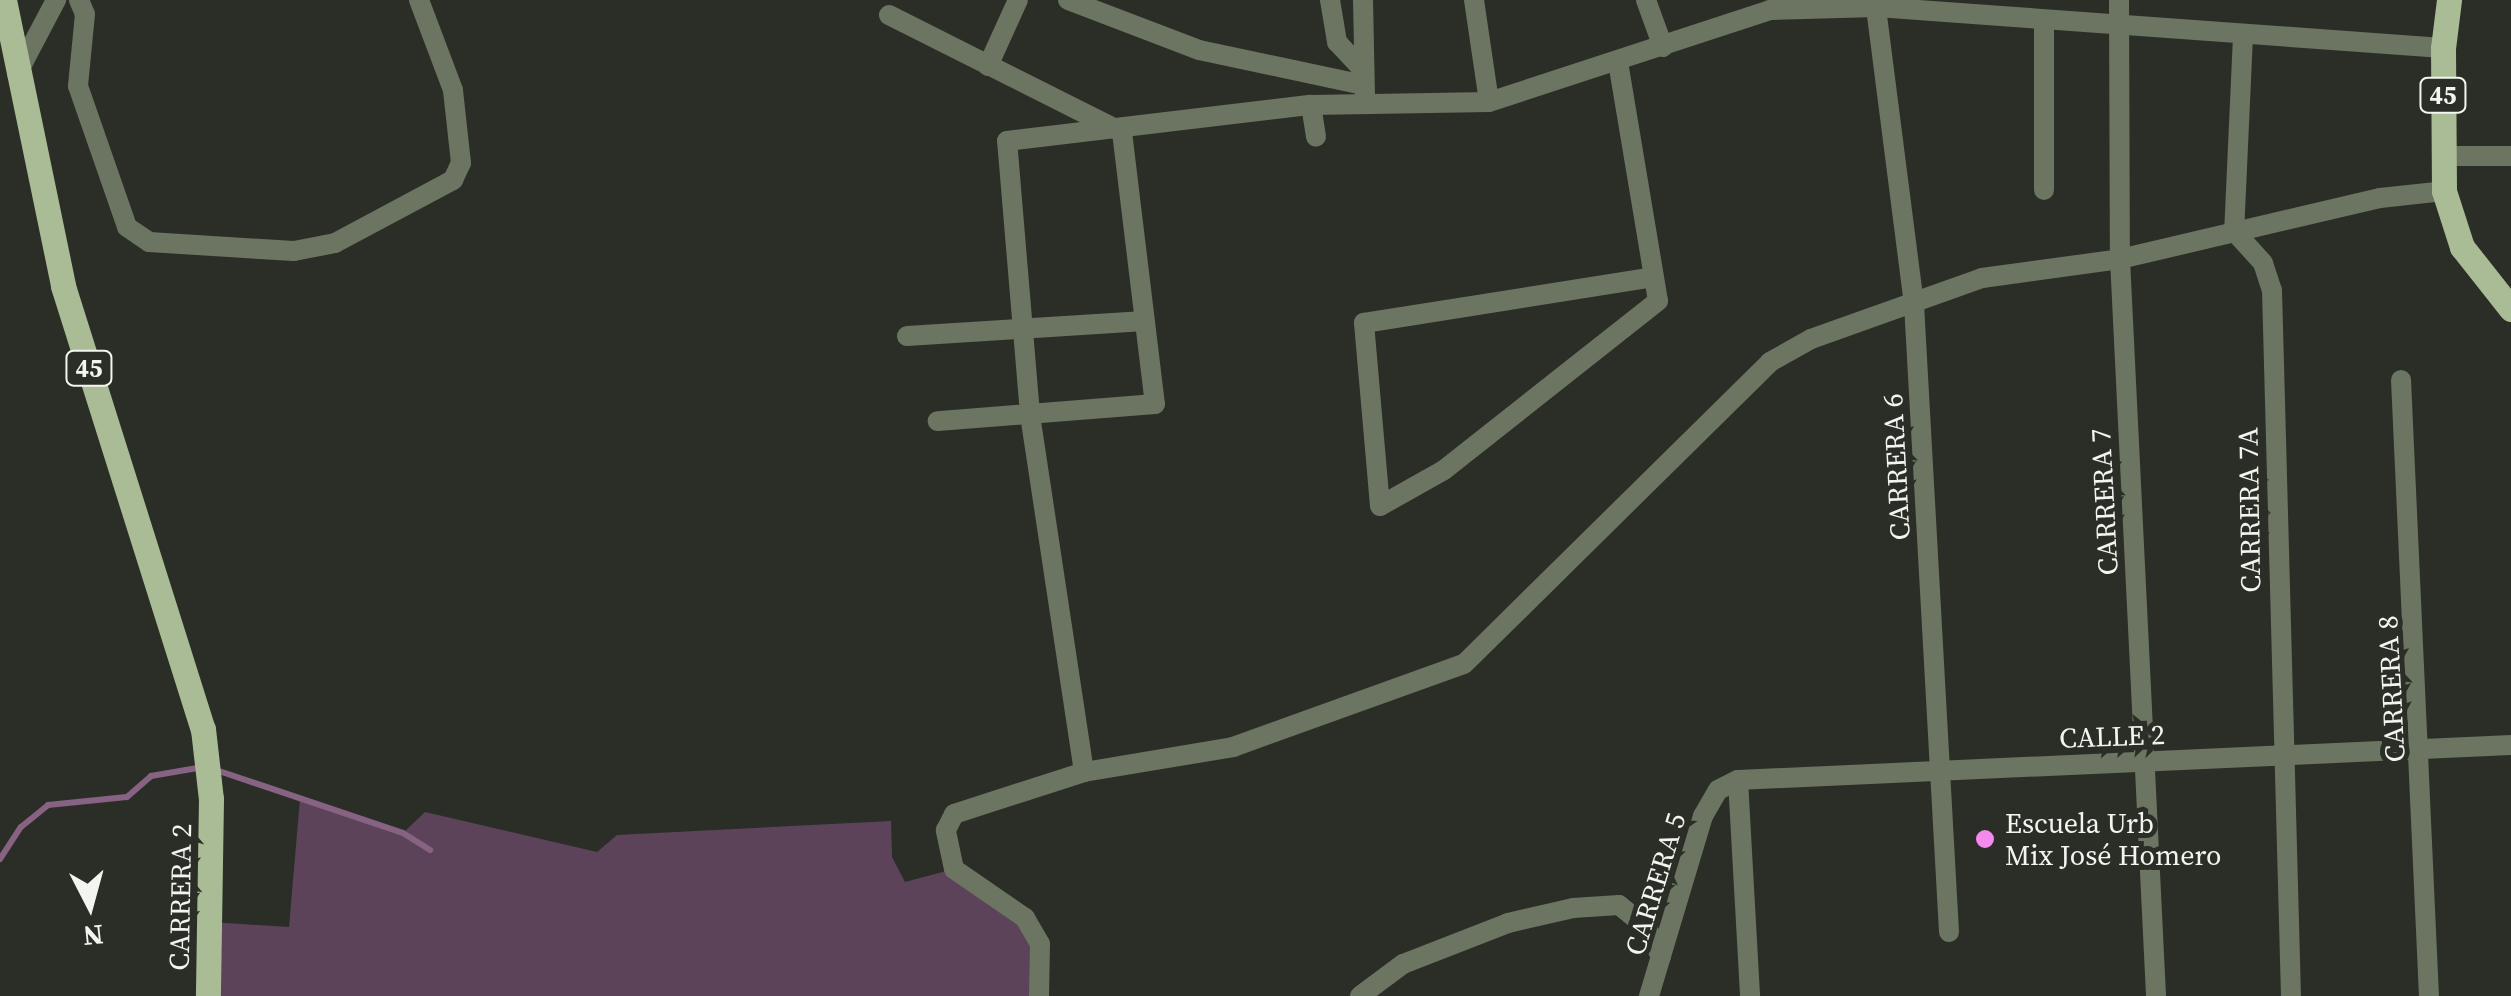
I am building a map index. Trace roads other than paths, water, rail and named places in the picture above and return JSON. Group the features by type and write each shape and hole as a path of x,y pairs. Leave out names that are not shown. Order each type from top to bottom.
{"main road":[{"name":"45","path":"4,0 16,76"},
{"name":"45","path":"2450,0 2443,48 2444,191 2462,247 2511,310"},
{"name":"CARRERA 2","path":"16,76 63,286 203,729 211,799 208,996"}],"street":[{"path":"16,76 56,0"},
{"path":"79,0 85,14 78,86 127,227 150,242 294,250 335,243 453,180 460,163 453,90 436,30 419,0"},
{"path":"988,66 1018,0"},
{"path":"1068,0 1199,50 1365,86 1489,102 1664,48 1768,5 1876,4 2044,23 2443,48"},
{"path":"1330,0 1337,42 1365,86"},
{"path":"1363,0 1365,86"},
{"path":"1474,0 1489,102"},
{"path":"1646,0 1664,48"},
{"name":"CARRERA 7","path":"2119,0 2116,28 2120,258 2150,972 2156,996"},
{"name":"CARRERA 6","path":"1876,4 1914,304 1949,932"},
{"path":"890,15 1122,132"},
{"path":"2044,23 2044,190"},
{"path":"2234,232 2244,36"},
{"path":"1618,62 1658,300 1444,470 1380,506 1364,323 1653,278"},
{"path":"1084,772 1030,414 1007,141 1122,132 1311,105 1365,86"},
{"path":"1311,105 1316,137"},
{"path":"938,421 1155,404 1122,132"},
{"path":"2444,156 2511,156"},
{"path":"1040,996 1040,944 1025,918 954,869 946,830 954,814 972,804 1084,772 1232,747 1464,664 1770,362 1811,339 1982,278 2120,258 2444,191"},
{"name":"CARRERA 7A","path":"2234,232 2262,263 2272,290 2281,757 2291,996"},
{"path":"908,336 1145,321"},
{"name":"CARRERA 8","path":"2401,380 2422,750 2430,996"},
{"name":"CALLE 2","path":"1718,790 1738,780 2511,744"},
{"path":"1738,780 1750,996"},
{"name":"CARRERA 5","path":"1649,996 1703,816 1718,790"},
{"path":"1360,996 1402,964 1508,923 1572,908 1619,905 1647,928 1661,957"}],"waterway":[{"path":"0,859 21,827 48,805 127,797 151,776 203,767"},
{"path":"216,770 403,833 430,850"}],"place":[{"name":"Escuela Urb Mix José Homero","path":"1985,839"}]}
